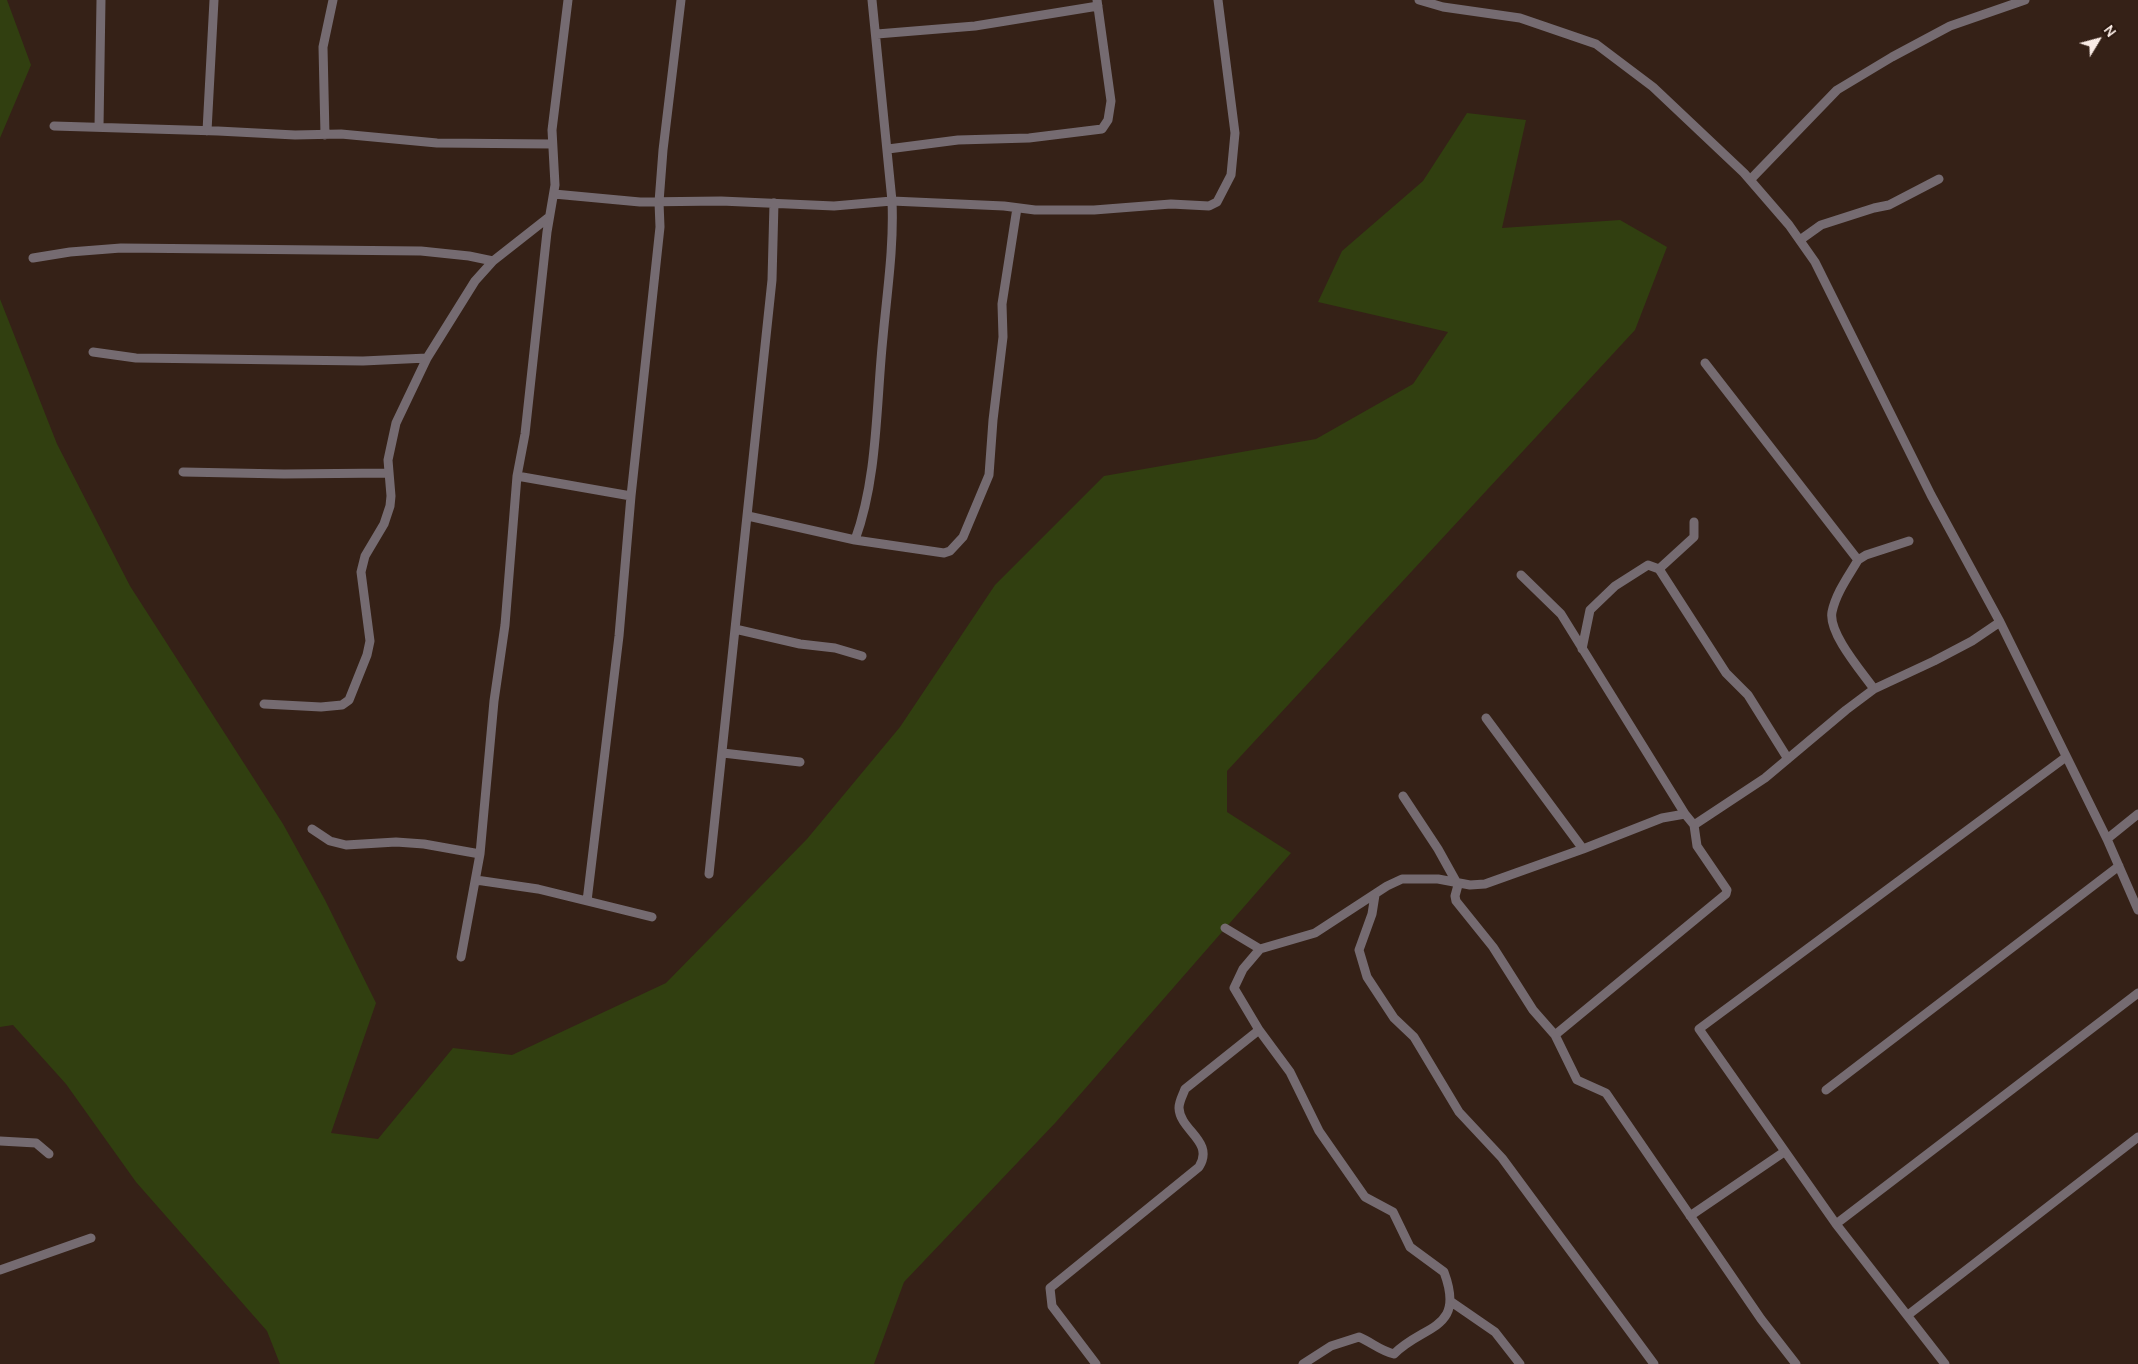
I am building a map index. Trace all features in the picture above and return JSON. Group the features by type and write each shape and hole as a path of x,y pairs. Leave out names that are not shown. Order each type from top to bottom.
{"street":[{"path":"99,127 101,0"},
{"path":"207,131 214,0"},
{"path":"325,135 323,47 333,0"},
{"path":"461,957 480,854 494,701 505,625 517,476 525,434 549,217 554,194 554,162 551,144 568,0"},
{"path":"587,901 619,636 631,496 660,227 659,202 681,0"},
{"path":"855,540 872,471 874,424 889,291 892,201 888,149 880,90 877,34 872,0"},
{"path":"554,194 659,202 721,201 834,206 892,201 1035,210 1094,210 1171,204 1209,206 1217,202 1231,175 1235,133 1218,0"},
{"path":"1419,0 1443,7 1520,18 1596,44 1653,87 1750,180 1800,240 1827,285 1930,496 2000,622 2107,839 2138,910"},
{"path":"1750,180 1837,90 1950,26 2025,0"},
{"path":"877,34 975,26 1098,3 1111,101 1108,120 1102,129 1029,138 958,140 888,149"},
{"path":"54,126 341,134 437,143 551,144"},
{"path":"1800,240 1821,225 1889,205 1939,179"},
{"path":"709,874 772,280 774,203"},
{"path":"748,516 855,540 944,553 950,551 963,537 989,475 993,420 998,396 1003,337 1002,304 1017,208"},
{"path":"264,704 321,707 342,705 349,700 367,655 370,641 361,572 365,556 384,524 390,506 392,496 389,473 390,442 396,423 427,358 475,281 493,261 549,217"},
{"path":"33,258 70,252 121,248 341,252 421,251 469,256 493,261"},
{"path":"93,352 136,358 362,360 427,358"},
{"path":"1705,363 1858,560"},
{"path":"183,472 284,474 389,473"},
{"path":"517,476 631,496"},
{"path":"1659,570 1694,538 1694,522"},
{"path":"1874,689 1841,642 1831,614 1838,592 1858,560 1866,555 1909,540"},
{"path":"1582,649 1590,610 1614,586 1648,566 1659,570 1726,673 1748,695 1788,759"},
{"path":"1521,575 1561,614 1685,814 1694,825 1697,846 1726,886 1726,894 1555,1035"},
{"path":"1694,825 1764,778 1874,689 1972,641 2000,622"},
{"path":"735,629 800,644 834,648 862,656"},
{"path":"1486,718 1583,849"},
{"path":"723,753 800,762"},
{"path":"1945,1364 1836,1224 1699,1029 2066,757"},
{"path":"1403,796 1438,849 1458,885 1455,896 1456,901 1494,946 1533,1010 1555,1035 1577,1080 1606,1092 1760,1319 1796,1364"},
{"path":"1394,1354 1405,1342 1433,1329 1443,1321 1448,1312 1450,1301 1444,1272 1410,1247 1393,1212 1365,1197 1319,1131 1290,1072 1259,1030 1234,988 1246,963 1260,949 1314,933 1387,886 1409,878 1438,879 1458,885 1485,884 1662,818 1685,814"},
{"path":"2107,839 2138,814"},
{"path":"312,829 330,841 346,845 396,842 424,844 480,854"},
{"path":"1826,1090 2119,866"},
{"path":"476,880 538,890 652,917"},
{"path":"1375,895 1372,914 1359,950 1367,977 1394,1018 1414,1037 1459,1112 1502,1158 1654,1364"},
{"path":"1226,928 1260,949"},
{"path":"1836,1224 2138,993"},
{"path":"1096,1364 1052,1306 1050,1288 1199,1167 1204,1155 1202,1146 1179,1109 1185,1089 1259,1030"},
{"path":"1908,1315 2138,1137"},
{"path":"0,1140 36,1143 49,1154"},
{"path":"1690,1216 1784,1152"},
{"path":"0,1270 91,1238"},
{"path":"1450,1301 1495,1332 1520,1364"},
{"path":"1303,1364 1331,1346 1359,1337 1372,1343 1377,1350 1394,1354"},
{"path":"1394,1354 1396,1364"}],"green space":[{"path":"0,0 7,0 31,65 0,138"},
{"path":"1467,113 1526,120 1502,228 1620,220 1667,247 1635,330 1227,771 1227,812 1291,853 1056,1122 904,1282 874,1364 280,1364 267,1331 136,1182 66,1084 13,1025 0,1027 0,299 57,444 130,586 283,824 325,900 376,1003 331,1133 378,1139 453,1048 512,1055 666,983 807,839 900,727 995,585 1104,476 1316,439 1413,384 1448,332 1318,302 1342,251 1423,181"}]}
